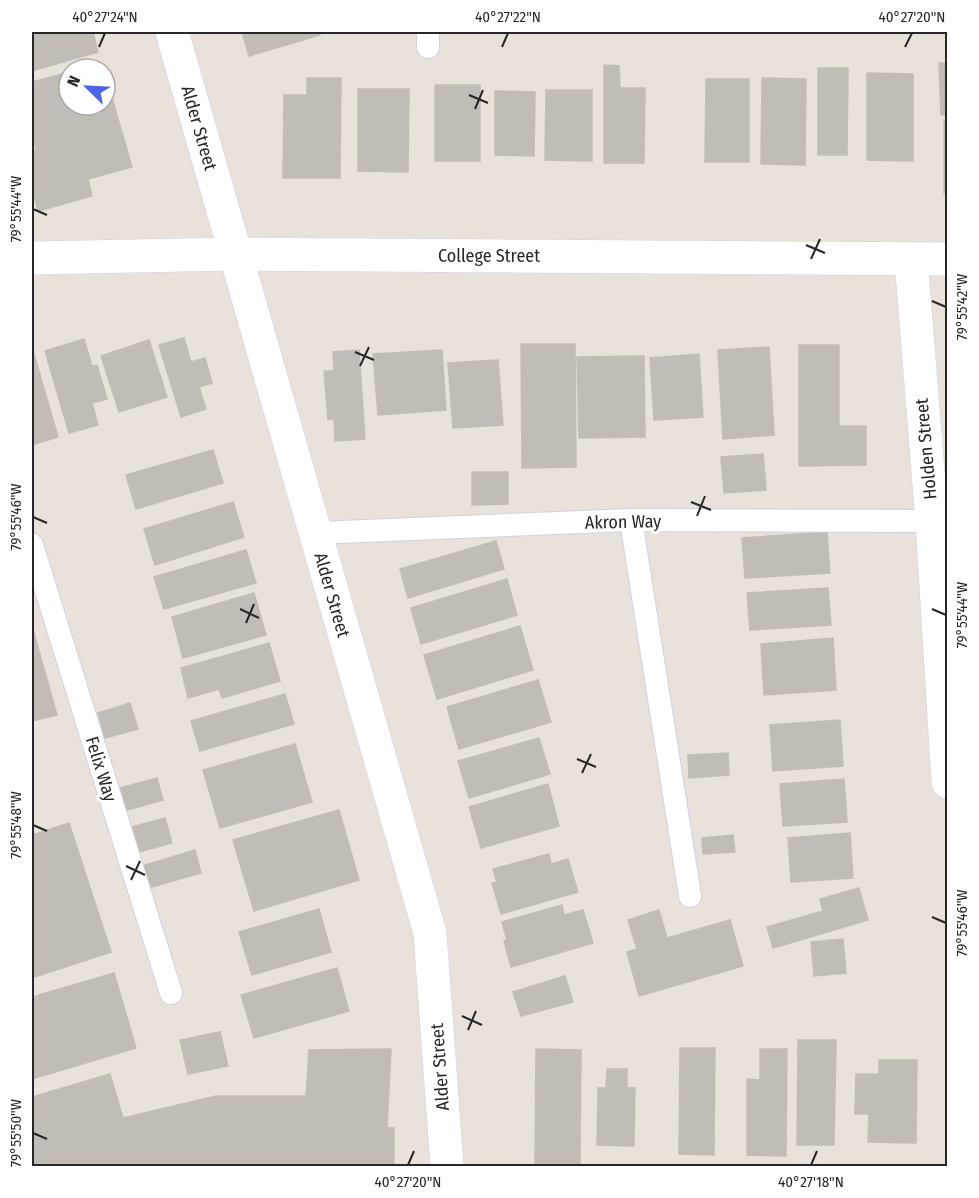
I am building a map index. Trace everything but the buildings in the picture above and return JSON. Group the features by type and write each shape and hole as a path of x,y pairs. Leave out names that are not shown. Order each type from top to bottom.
{"street":[{"name":"Alder Street","path":"172,32 430,933 447,1167"},
{"name":"College Street","path":"32,258 235,254 948,259"},
{"name":"Holden Street","path":"911,259 940,521 948,782"}],"lane":[{"name":"Akron Way","path":"315,533 631,520 940,521"},
{"path":"631,520 690,896"},
{"name":"Felix Way","path":"32,545 171,993"}]}
